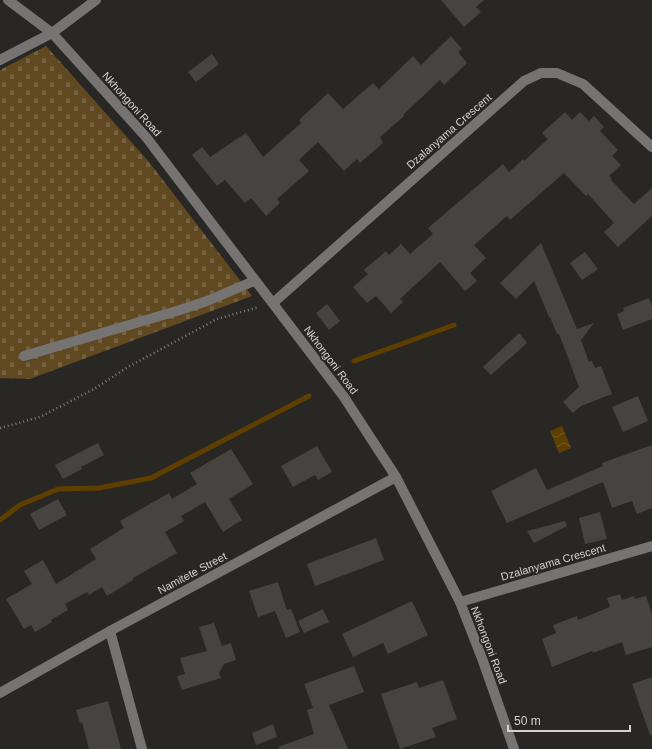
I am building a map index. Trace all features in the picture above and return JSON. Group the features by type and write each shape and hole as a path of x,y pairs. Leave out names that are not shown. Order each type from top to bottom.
{"street":[{"name":"Nkhongoni Road","path":"8,0 52,34 146,137 344,397 396,477 460,602 483,661 514,749"},
{"path":"0,60 52,34 96,0"},
{"name":"Dzalanyama Crescent","path":"273,303 524,81 541,73 557,73 583,84 652,147"},
{"path":"24,356 187,308 207,301 254,280"},
{"name":"Namitete Street","path":"0,693 110,631 396,477"},
{"name":"Dzalanyama Crescent","path":"460,602 652,546"},
{"path":"110,631 142,749"}],"path":[{"path":"0,428 40,417 94,389 135,363 217,319 273,303"}],"green space":[{"path":"46,46 149,162 252,296 30,379 0,378 0,70"}],"water":[{"path":"562,426 571,448 559,453 550,431"}],"building":[{"path":"441,0 484,0 476,7 481,12 464,27"},
{"path":"451,36 462,49 458,52 467,63 444,85 440,80 403,115 404,116 380,137 383,143 360,163 357,159 344,171 318,142 299,160 309,171 277,199 280,203 266,216 251,198 245,203 225,180 217,186 192,155 202,147 210,157 246,133 263,157 301,123 299,120 328,93 343,109 373,83 379,89 413,56 421,65"},
{"path":"212,54 219,64 196,82 188,72"},
{"path":"565,112 572,120 580,112 589,121 594,116 604,127 600,131 618,150 612,156 621,165 609,176 612,179 611,180 634,204 652,188 652,216 618,247 604,232 614,223 588,194 586,196 564,173 510,220 507,216 474,245 486,258 470,273 477,281 465,291 440,262 400,299 403,302 391,313 376,296 367,303 353,287 368,274 364,270 386,251 389,255 401,244 410,254 433,234 428,228 503,164 509,172 523,159 524,161 548,139 542,133"},
{"path":"541,243 577,329 594,323 581,340 589,362 592,361 595,368 601,366 612,394 581,406 573,413 563,402 579,387 559,334 557,334 534,281 516,299 500,283"},
{"path":"585,252 598,269 582,280 570,263"},
{"path":"649,298 652,306 652,319 623,330 617,314 624,311 623,308"},
{"path":"327,304 340,321 329,330 316,313"},
{"path":"519,333 527,343 491,375 483,367"},
{"path":"638,396 648,421 623,432 612,407"},
{"path":"98,443 104,455 81,467 82,469 63,479 55,465"},
{"path":"652,445 652,508 637,514 632,501 612,508 603,482 507,523 491,491 536,468 547,490 603,466 602,463"},
{"path":"317,446 332,472 318,480 315,475 293,487 281,466"},
{"path":"231,449 253,484 229,499 242,520 223,532 205,502 181,516 184,521 165,532 177,553 133,578 133,580 107,596 102,587 89,595 87,592 65,604 68,610 35,632 31,625 24,629 6,599 32,584 24,571 43,560 56,584 96,559 90,549 124,528 120,521 169,493 172,499 197,484 190,473"},
{"path":"58,499 67,515 39,530 30,514"},
{"path":"600,512 607,539 585,544 579,518"},
{"path":"565,521 567,526 534,543 527,531"},
{"path":"376,538 384,560 315,586 307,564"},
{"path":"278,582 287,610 291,609 300,632 286,638 275,611 258,617 249,591"},
{"path":"620,594 622,600 634,596 635,599 646,596 652,614 652,647 626,655 622,642 593,653 592,651 552,667 542,639 556,633 553,625 577,616 578,620 610,607 607,598"},
{"path":"412,601 428,635 388,654 383,643 353,657 342,634"},
{"path":"323,609 329,622 304,633 298,621"},
{"path":"214,623 222,646 231,643 236,660 224,664 219,673 221,678 182,690 177,676 185,674 180,658 207,651 199,627"},
{"path":"354,666 364,692 329,705 348,749 279,749 278,747 314,734 307,710 313,708 304,684"},
{"path":"652,677 652,735 650,735 632,684"},
{"path":"443,680 457,719 432,728 436,737 400,749 381,694 417,682 419,688"},
{"path":"108,701 121,749 89,749 82,722 80,723 76,710"},
{"path":"273,724 277,737 256,745 252,733"}],"waterway":[{"path":"354,361 454,325"},
{"path":"0,520 20,505 58,489 99,488 151,478 309,396"}]}
